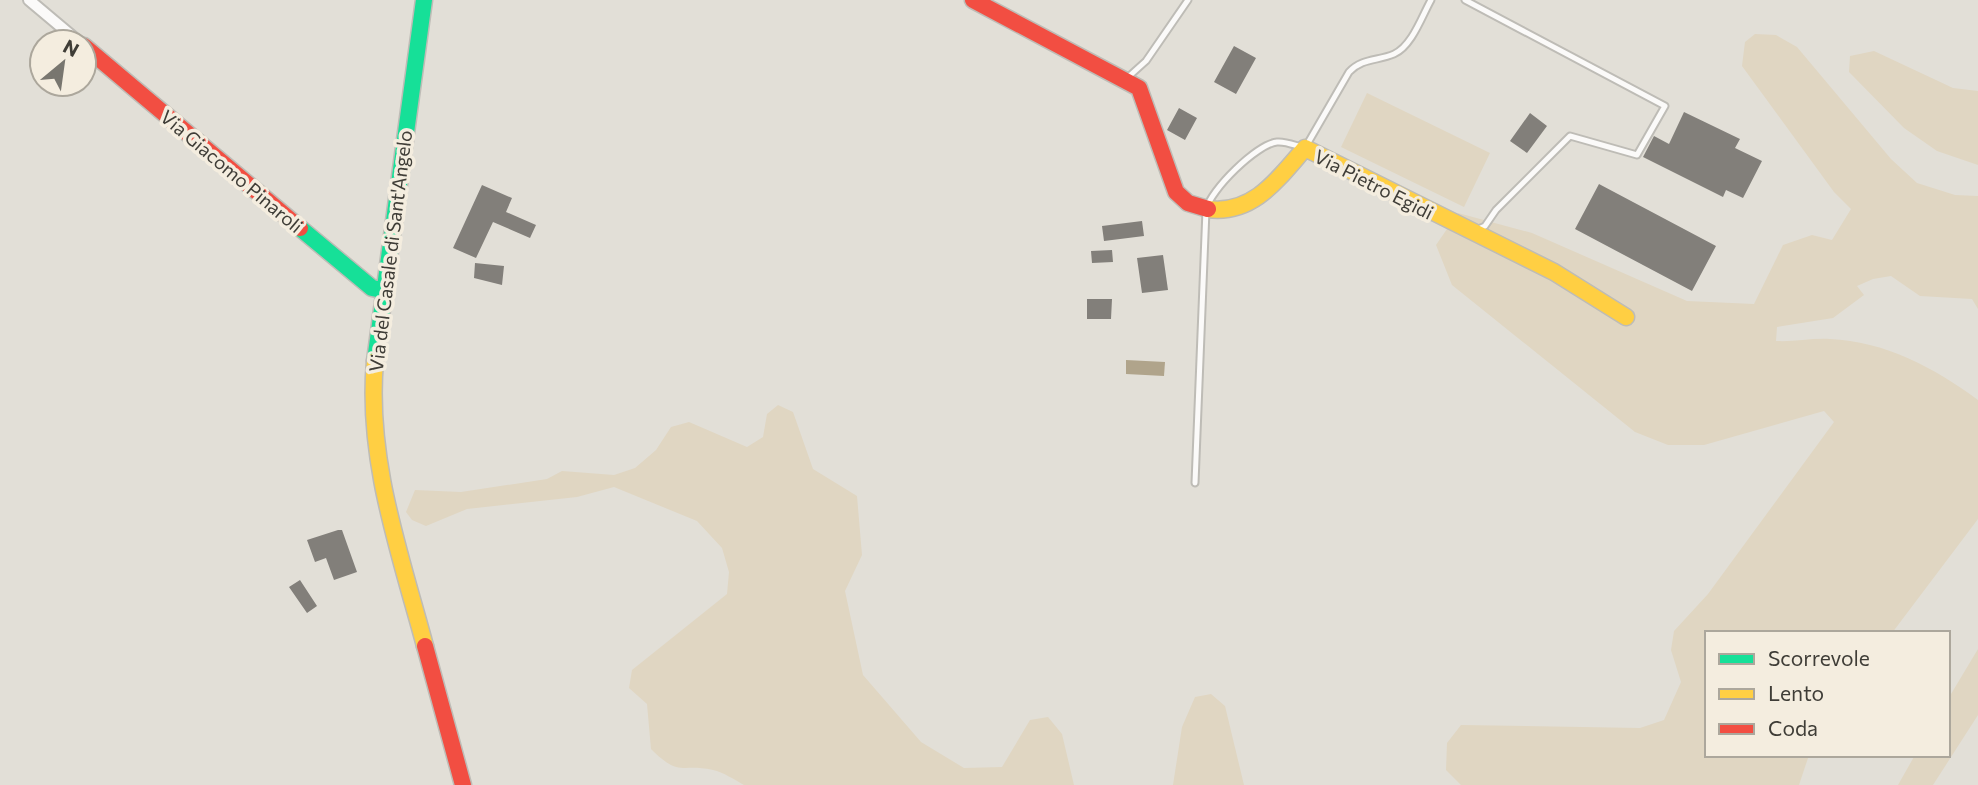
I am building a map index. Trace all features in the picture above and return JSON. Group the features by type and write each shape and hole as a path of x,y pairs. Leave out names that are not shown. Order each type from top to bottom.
{"street":[{"path":"29,0 62,28"},
{"name":"Via del Casale di Sant'Angelo","path":"424,0 382,290 373,380 374,435 380,476 463,785"},
{"path":"973,0 1126,79 1144,96 1176,192 1189,204 1206,210"},
{"name":"Via Giacomo Pinaroli","path":"98,58 372,288 382,290"},
{"name":"Via Pietro Egidi","path":"1206,210 1241,210 1277,179 1305,148 1554,272 1626,317"}],"lane":[{"path":"1126,79 1146,61 1188,0"},
{"path":"1195,483 1206,210 1213,193 1223,181 1268,145 1280,142 1305,148 1349,72 1356,65 1395,54 1403,47 1431,0"},
{"path":"1465,0 1665,106 1637,155 1582,136 1570,136 1496,210 1485,226 1470,232"}],"shaded area":[{"path":"1755,34 1776,35 1797,47 1891,159 1917,183 1955,195 1978,196 1978,309 1972,299 1920,296 1891,276 1873,279 1857,286 1864,295 1833,318 1777,327 1776,341 1830,339 1870,345 1927,367 1978,400 1978,519 1894,631 1705,631 1705,757 1808,757 1799,785 1461,785 1446,770 1447,743 1461,725 1640,728 1664,720 1681,682 1671,650 1674,631 1708,594 1834,422 1824,411 1704,445 1668,445 1635,432 1452,285 1436,245 1458,213 1532,233 1687,301 1754,304 1783,245 1812,235 1832,240 1851,209 1834,192 1742,66 1745,42"},
{"path":"1874,51 1953,88 1978,91 1978,165 1937,151 1904,128 1849,72 1850,56"},
{"path":"1367,93 1490,153 1464,207 1341,147"},
{"path":"1126,360 1165,362 1164,376 1126,374"},
{"path":"778,405 793,412 813,469 857,496 862,555 845,591 863,675 921,742 964,768 1002,767 1030,720 1048,717 1062,734 1074,785 744,785 717,771 675,767 651,749 647,704 629,688 632,670 727,594 729,572 722,548 697,521 614,487 577,497 467,509 426,526 412,520 406,512 415,490 461,492 547,479 562,471 614,475 635,468 656,450 671,427 689,422 747,447 763,437 767,414"},
{"path":"1978,649 1978,715 1933,785 1898,785 1914,757 1950,757 1950,696"},
{"path":"1211,694 1225,706 1244,785 1173,785 1182,727 1195,697"}],"building":[{"path":"1234,46 1256,58 1236,94 1214,82"},
{"path":"1179,108 1197,118 1185,140 1167,130"},
{"path":"1684,112 1740,139 1735,148 1762,161 1743,198 1726,190 1723,197 1643,157 1654,136 1669,144"},
{"path":"1530,113 1547,126 1527,153 1510,141"},
{"path":"1599,184 1716,246 1692,291 1575,229"},
{"path":"482,185 512,198 506,212 536,225 530,238 493,222 476,258 453,248"},
{"path":"1142,221 1144,236 1104,241 1102,226"},
{"path":"1112,250 1113,262 1092,263 1091,251"},
{"path":"1163,255 1168,290 1142,293 1137,258"},
{"path":"475,263 504,266 502,285 474,278"},
{"path":"1087,299 1112,299 1111,319 1087,319"},
{"path":"342,530 357,572 334,580 326,558 315,562 307,540"},
{"path":"300,580 317,606 307,613 289,587"}],"traffic: fast":[{"path":"375,361 424,0"},
{"path":"300,228 372,288 382,290"}],"traffic: slow":[{"path":"1208,209 1224,209 1251,201 1274,183 1305,148 1554,272 1626,317"},
{"path":"375,361 374,398 380,470 425,646"}],"traffic: jam":[{"path":"973,0 1139,88 1176,192 1188,203 1208,209"},
{"path":"98,58 300,228"},
{"path":"425,646 463,785"}]}
